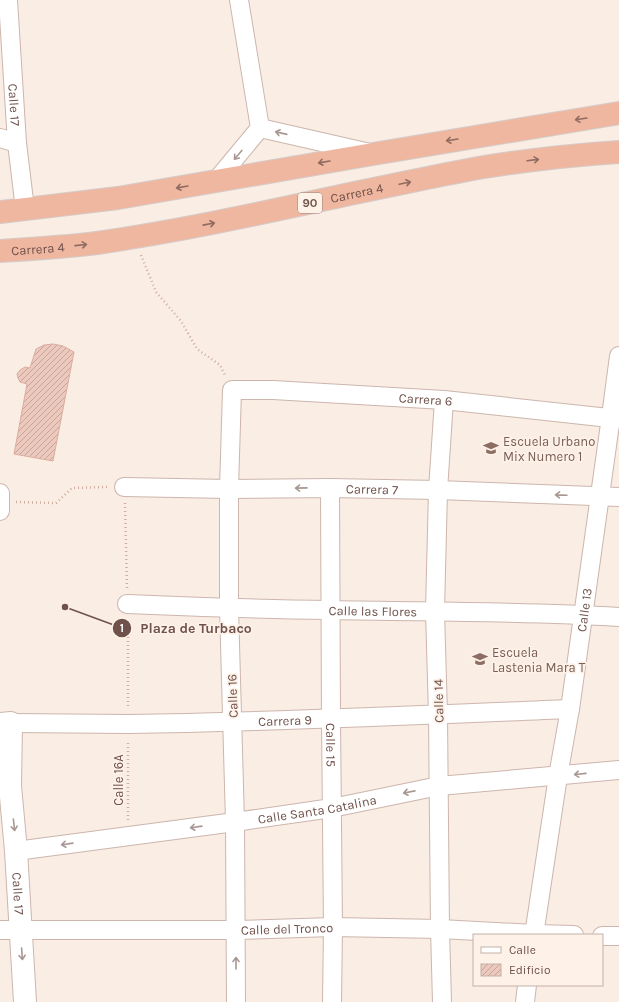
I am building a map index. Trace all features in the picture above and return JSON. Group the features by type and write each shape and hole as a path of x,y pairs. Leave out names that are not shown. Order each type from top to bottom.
{"highway":[{"path":"1,212 118,198 619,113"},
{"name":"Carrera 4","path":"0,251 81,245 134,237 206,224 484,167 566,156 619,152"}],"street":[{"name":"Calle 17","path":"8,0 17,143 25,209"},
{"path":"216,181 260,128 238,0"},
{"path":"260,128 373,154"},
{"path":"0,138 17,143"},
{"name":"Calle 13","path":"534,934 558,776 570,709 600,496 615,418 619,356"},
{"name":"Carrera 6","path":"232,390 273,390 444,400 615,418"},
{"name":"Calle 16","path":"232,390 229,489 229,608 235,822 236,1002"},
{"name":"Calle 14","path":"442,1002 435,611 438,490 444,400"},
{"name":"Carrera 7","path":"124,487 438,490 619,497"},
{"name":"Calle 15","path":"330,488 333,927 332,1002"},
{"path":"0,494 0,510"},
{"name":"Calle las Flores","path":"128,604 229,608 435,611 619,617"},
{"name":"Carrera 9","path":"6,723 128,724 233,722 570,709"},
{"name":"Calle 17","path":"6,723 16,851 10,930 25,1002"},
{"name":"Calle 17","path":"0,744 10,786"},
{"name":"Calle Santa Catalina","path":"16,851 332,808 439,786 619,770"},
{"name":"Calle del Tronco","path":"10,930 236,930 333,927 440,929 518,934"},
{"path":"603,936 619,936"},
{"path":"525,1002 528,986"}],"path":[{"path":"134,237 156,292 182,321 197,349 220,365 232,390"},
{"path":"0,502 56,503 72,488 124,487"},
{"name":"Calle 16A","path":"128,724 128,836"}],"building":[{"path":"53,344 63,346 74,352 53,461 14,454 27,384 20,382 17,374 25,367 30,368 36,349 44,345"}],"place":[{"name":"Escuela Urbano Mix Numero 1","path":"491,448"},
{"name":"Plaza de Turbaco","path":"65,607"},
{"name":"Escuela Lastenia Mara T","path":"480,659"}]}
